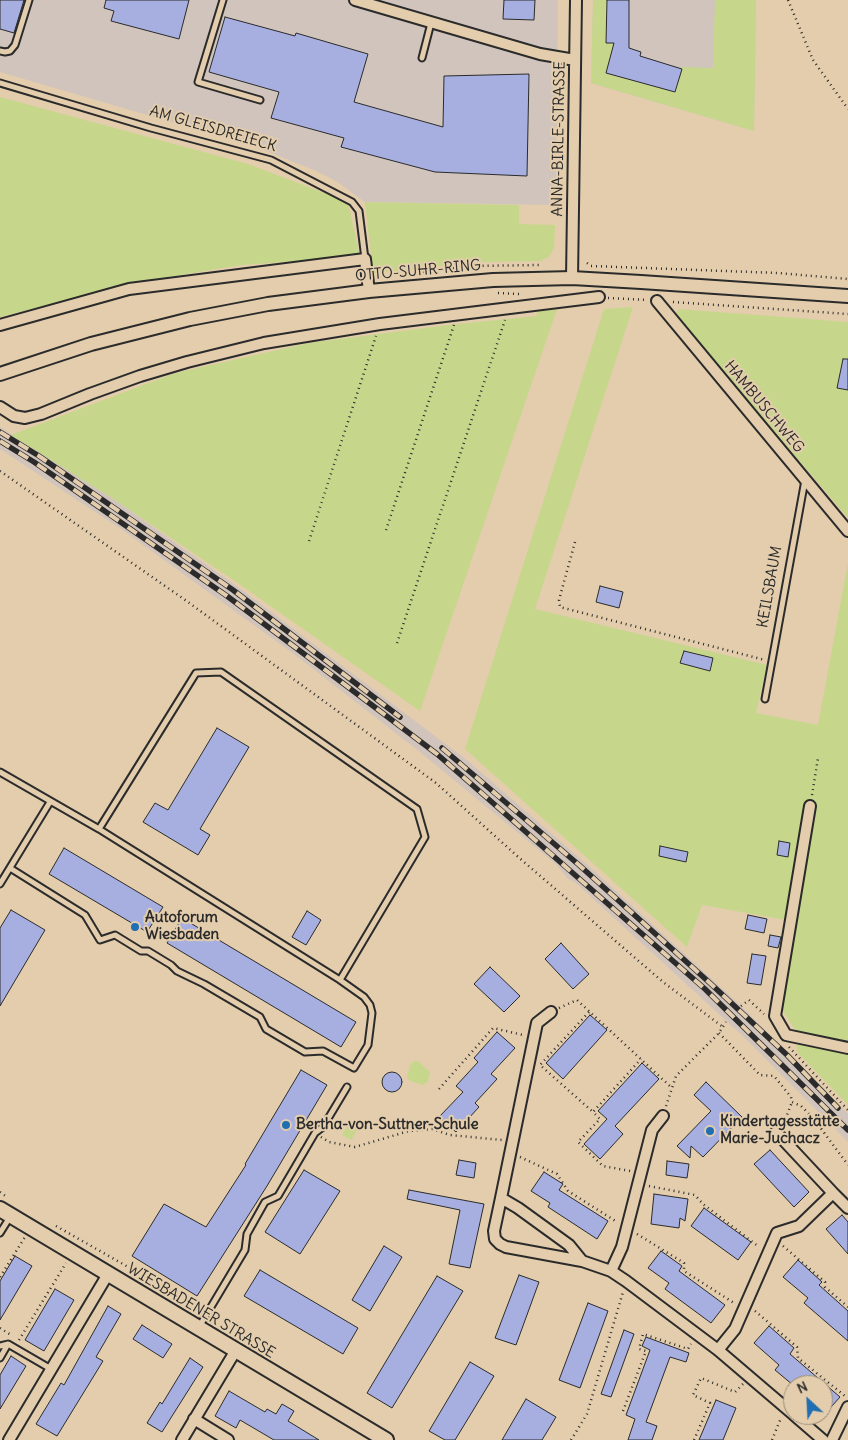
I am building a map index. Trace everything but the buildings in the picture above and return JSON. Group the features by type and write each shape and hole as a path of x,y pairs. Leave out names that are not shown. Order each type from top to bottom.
{"main road":[{"name":"WIESBADENER STRASSE","path":"6,1212 386,1440"}],"street":[{"path":"355,0 369,2 540,54 575,60"},
{"name":"ANNA-BIRLE-STRASSE","path":"572,278 576,0"},
{"path":"0,325 129,289 365,259"},
{"name":"AM GLEISDREIECK","path":"365,259 369,291"},
{"name":"OTTO-SUHR-RING","path":"0,374 92,344 190,319 268,304 369,291 493,280 572,278 848,296"},
{"path":"0,408 14,416 25,418 41,414 140,376 264,343 380,324 599,297"},
{"name":"HAMBUSCHWEG","path":"656,301 848,531"},
{"path":"810,806 776,1016 786,1035 848,1048"},
{"path":"551,1012 537,1023 494,1231 495,1238 506,1247 582,1261 611,1271 718,1350 783,1405"},
{"path":"611,1271 622,1247 652,1130 663,1116"},
{"path":"776,1132 848,1208"},
{"path":"718,1350 735,1329 777,1233 799,1226 833,1193"},
{"path":"501,1198 569,1245 582,1261"},
{"path":"9,1440 108,1274"},
{"path":"182,1440 236,1350"},
{"path":"832,1440 848,1407"},
{"path":"194,1419 228,1440"},
{"path":"806,1425 823,1440"}],"lane":[{"path":"0,51 10,51 14,45 28,0"},
{"path":"223,0 198,82 260,100"},
{"path":"422,58 431,22"},
{"name":"AM GLEISDREIECK","path":"0,83 151,128 271,160 352,202 359,211 365,259"},
{"name":"KEILSBAUM","path":"765,699 805,480"},
{"path":"99,829 196,674 221,672 417,809 425,837 340,980"},
{"path":"0,772 99,829 340,980 364,997 370,1005 372,1013 368,1045 354,1068 323,1051 305,1052 266,1029 260,1018 204,984 177,971 171,965 148,951 141,950 115,936 100,940 85,915 10,868"},
{"path":"0,884 50,802"},
{"path":"199,1327 245,1250 247,1234 265,1202 278,1196 315,1133 323,1127 347,1087"},
{"path":"0,1233 6,1212"},
{"path":"0,1346 8,1344 51,1369"},
{"path":"0,1358 8,1344"}],"path":[{"path":"788,0 814,60 848,109"},
{"path":"587,263 591,266 778,273 848,279"},
{"path":"490,293 526,295"},
{"path":"599,297 848,314"},
{"path":"397,644 509,309"},
{"path":"386,530 458,314"},
{"path":"309,541 380,324"},
{"path":"0,471 188,602 436,783 663,982 723,1027"},
{"path":"574,542 558,600 560,607 772,662"},
{"path":"810,806 818,758"},
{"path":"551,1012 577,1000 672,1088"},
{"path":"589,1012 540,1065 600,1119 578,1142 603,1166 641,1173"},
{"path":"663,1116 676,1076 719,1033 726,1022"},
{"path":"439,1089 492,1028 534,1038"},
{"path":"719,1033 760,1075 774,1076 791,1097 792,1102 784,1120 784,1141"},
{"path":"786,1035 783,1040 848,1110"},
{"path":"593,1112 641,1059"},
{"path":"792,1102 801,1106 814,1120 848,1165"},
{"path":"315,1133 329,1142 355,1147 409,1131 432,1129 450,1135 513,1141"},
{"path":"638,1183 695,1195 702,1204 768,1254"},
{"path":"0,1192 13,1201"},
{"path":"54,1225 174,1293"},
{"path":"0,1278 31,1228"},
{"path":"775,1239 825,1282 825,1287 848,1307"},
{"path":"18,1340 73,1253"},
{"path":"571,1440 587,1414 626,1281"},
{"path":"746,1304 797,1347 798,1358 848,1399"},
{"path":"0,1328 26,1344"},
{"path":"623,1411 646,1351 639,1349 643,1334 688,1349 696,1334"},
{"path":"694,1440 710,1403 693,1395 701,1378 735,1392 750,1377"},
{"path":"772,1440 783,1424"}],"shaded area":[{"path":"0,0 558,0 556,205 365,202 336,181 314,170 253,146 0,72"},
{"path":"593,0 756,0 754,131 591,83"},
{"path":"0,427 115,500 242,590 468,761 593,870 741,1006 848,1114 848,1142 744,1037 576,883 567,878 557,865 420,752 294,654 121,529 0,449"}],"green space":[{"path":"593,0 607,0 606,42 613,43 613,48 606,73 622,78 623,76 633,79 633,81 674,92 682,67 713,68 715,0 756,0 754,131 591,83"},
{"path":"0,97 248,164 348,202 360,257 242,265 137,282 0,317"},
{"path":"365,202 519,205 519,224 555,225 554,248 549,257 540,261 476,262 373,274"},
{"path":"633,307 535,609 767,665 756,713 818,725 848,563 848,1105 797,1052 796,1031 781,1008 797,922 702,905 687,947 465,749 604,309"},
{"path":"557,309 420,711 242,586 115,500 11,435 175,373 309,343 536,316 538,310"},
{"path":"679,309 848,322 848,518 675,314"},
{"path":"414,1061 418,1061 430,1072 428,1081 423,1085 410,1081 407,1077 410,1066"},
{"path":"350,1121 359,1127 351,1140 342,1135"}],"railway":[{"path":"0,432 39,456 233,590 400,717"},
{"path":"0,441 34,462 227,596 437,754 705,989 848,1130"},
{"path":"442,748 579,865 711,984 787,1055 838,1108"}],"place":[{"name":"Autoforum Wiesbaden","path":"135,927"},
{"name":"Bertha-von-Suttner-Schule","path":"286,1125"},
{"name":"Kindertagesstätte Marie-Juchacz","path":"710,1131"}]}
